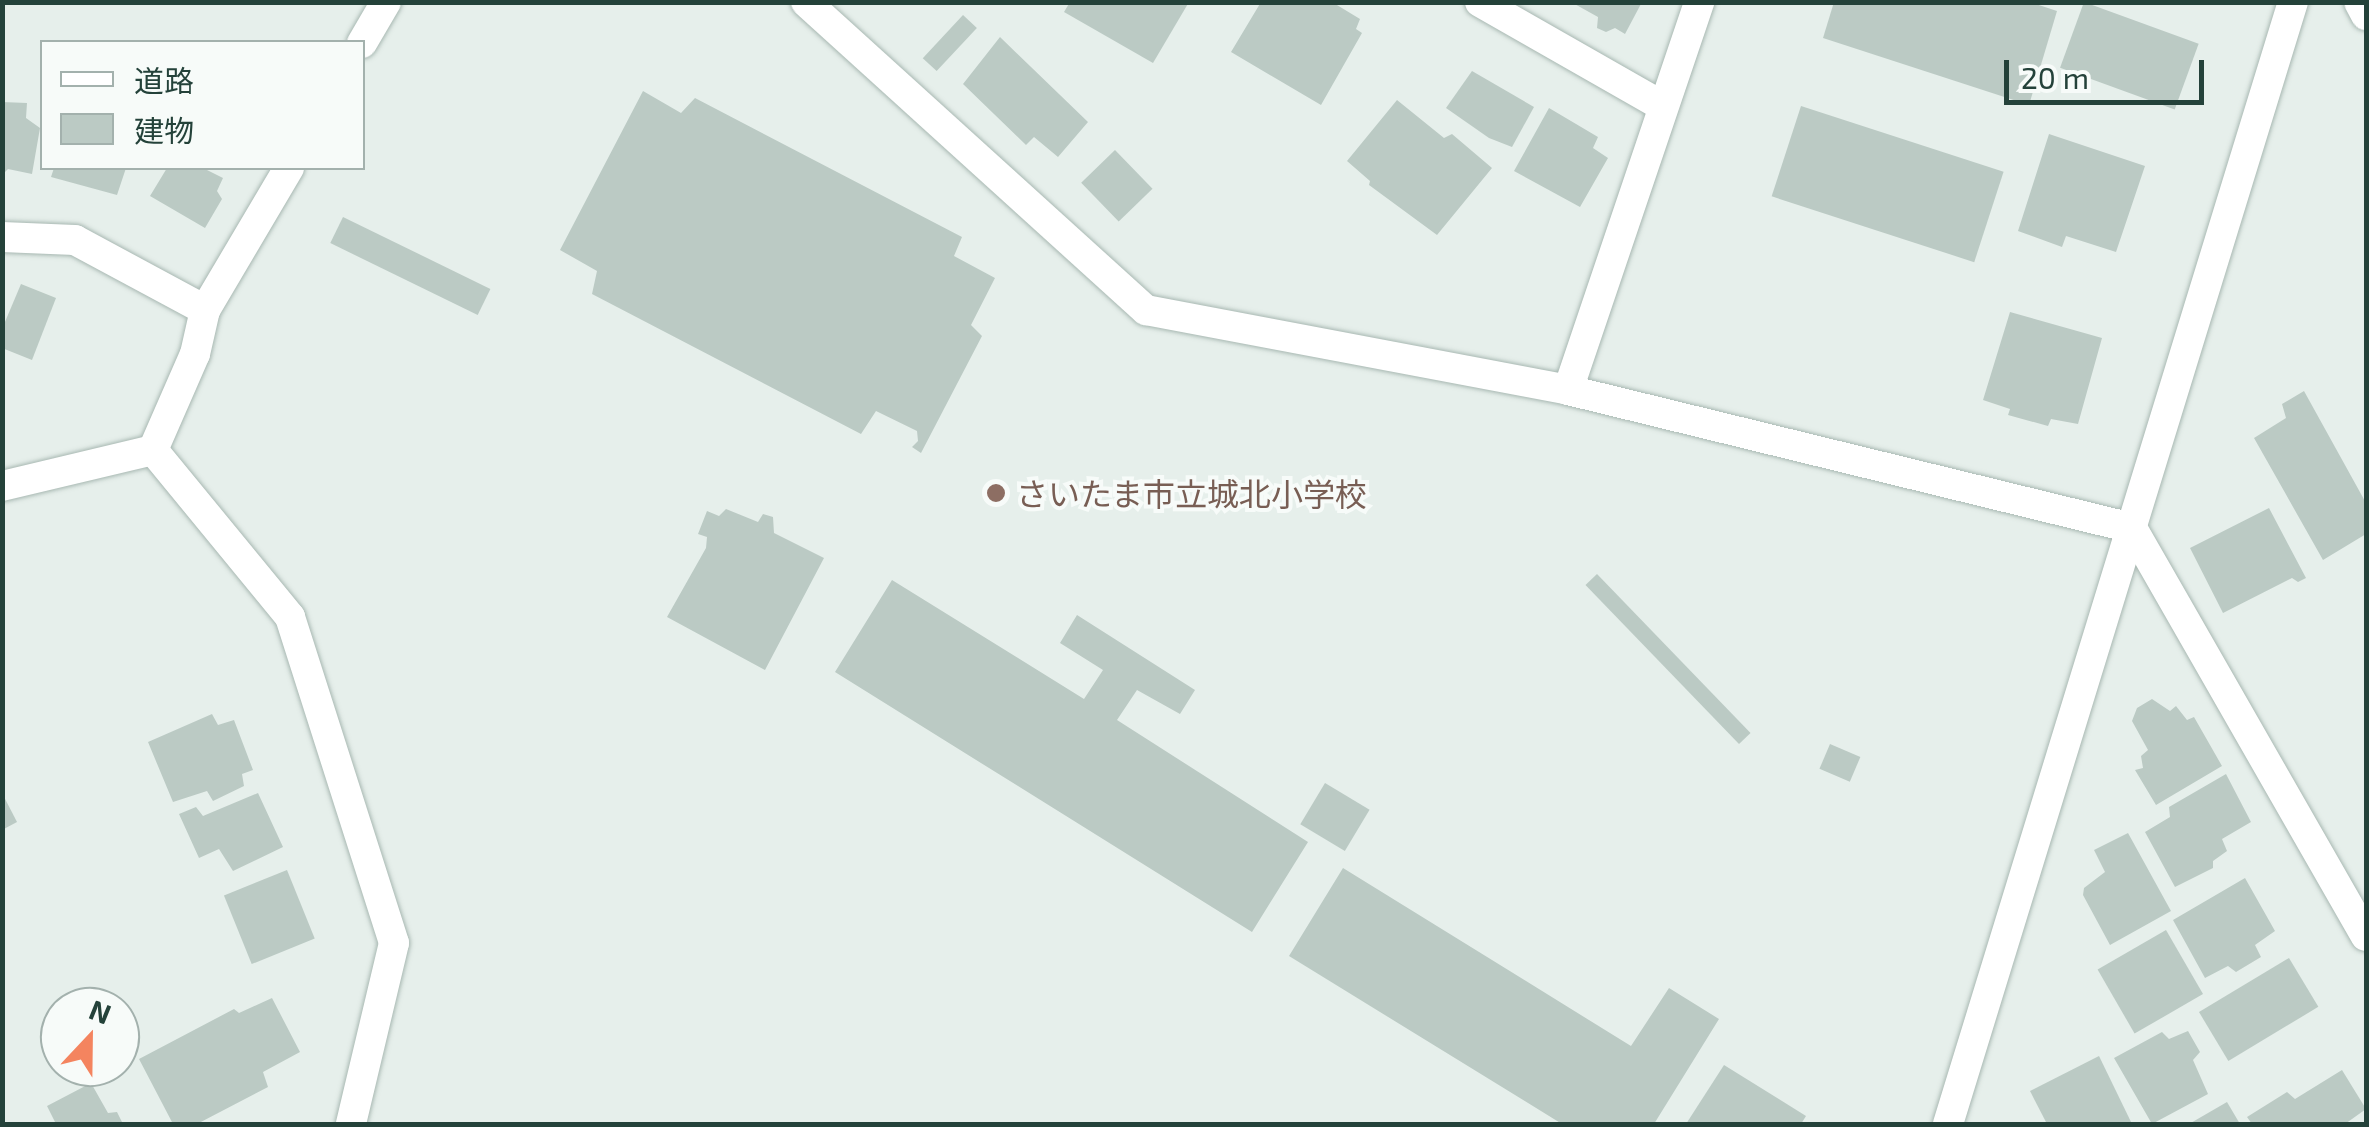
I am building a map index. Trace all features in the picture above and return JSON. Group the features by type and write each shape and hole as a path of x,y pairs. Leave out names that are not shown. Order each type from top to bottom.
{"street":[{"path":"364,40 386,2"},
{"path":"806,2 1146,310 1568,390 2132,528 2366,936"},
{"path":"1480,2 1662,106"},
{"path":"1568,390 1699,2"},
{"path":"1948,1124 2294,2"},
{"path":"2359,2 2366,15"},
{"path":"153,450 195,354 205,310 288,170"},
{"path":"2,238 75,240 205,310"},
{"path":"2,486 153,450"},
{"path":"153,450 290,617 394,943 351,1124"}],"building":[{"path":"1070,2 1189,2 1153,63 1064,12"},
{"path":"1261,2 1332,2 1360,19 1356,29 1362,33 1321,105 1231,52"},
{"path":"1571,2 1642,2 1625,34 1615,28 1606,32 1597,28 1598,17"},
{"path":"1834,2 2030,2 2057,11 2029,105 1823,38"},
{"path":"2084,2 2199,44 2175,110 2060,68"},
{"path":"963,15 977,28 937,71 923,58"},
{"path":"1000,37 1088,122 1058,157 1034,137 1026,145 963,84"},
{"path":"1472,71 1534,107 1512,147 1489,138 1446,108"},
{"path":"643,91 681,113 695,98 962,237 954,256 995,278 971,325 982,336 921,453 912,447 918,441 917,431 876,411 861,434 592,294 597,271 560,250"},
{"path":"1397,100 1444,138 1452,134 1492,168 1437,235 1369,185 1370,181 1347,161"},
{"path":"2,102 27,103 26,118 40,128 32,174 8,169 2,175"},
{"path":"1801,106 2004,172 1974,262 1772,196"},
{"path":"1549,108 1598,137 1593,148 1608,158 1580,207 1514,171"},
{"path":"2049,134 2145,166 2116,252 2066,236 2062,247 2018,231"},
{"path":"1115,150 1153,189 1119,221 1081,183"},
{"path":"53,170 125,170 117,195 51,177"},
{"path":"166,170 207,170 223,178 217,191 222,199 205,228 150,196"},
{"path":"343,217 490,289 478,315 330,243"},
{"path":"21,284 56,298 32,360 2,348 2,329"},
{"path":"2010,312 2102,338 2078,424 2051,419 2048,426 2008,415 2010,409 1983,400"},
{"path":"2304,391 2366,503 2366,534 2323,560 2254,438 2286,418 2282,404"},
{"path":"2269,508 2306,578 2298,582 2292,578 2223,613 2190,548"},
{"path":"726,509 758,522 763,514 773,517 774,533 824,558 765,670 667,617 706,548 707,537 698,534 707,511 719,516"},
{"path":"1597,574 1751,733 1739,744 1585,585"},
{"path":"892,580 1084,699 1103,670 1060,643 1077,615 1195,690 1180,714 1137,690 1117,720 1308,842 1252,932 835,672"},
{"path":"2152,699 2170,711 2176,706 2187,720 2194,717 2222,766 2156,805 2135,770 2143,768 2141,756 2148,750 2132,721 2137,708"},
{"path":"212,714 218,725 234,720 253,770 242,774 244,786 213,801 207,791 173,802 148,742"},
{"path":"1830,744 1860,757 1850,782 1819,769"},
{"path":"2226,774 2251,822 2222,839 2227,851 2213,861 2213,868 2175,887 2145,832 2170,817 2169,807"},
{"path":"1325,783 1370,810 1345,851 1300,824"},
{"path":"2,793 17,822 2,830"},
{"path":"258,793 283,847 233,871 219,849 199,858 179,814 196,807 203,816"},
{"path":"2128,833 2171,911 2110,945 2083,895 2084,888 2105,872 2094,850"},
{"path":"1343,868 1631,1046 1669,988 1719,1019 1654,1124 1562,1124 1289,956"},
{"path":"287,870 315,939 252,964 224,895"},
{"path":"2245,878 2275,931 2255,945 2261,957 2236,972 2228,966 2205,978 2173,920"},
{"path":"2166,930 2203,994 2135,1034 2098,970"},
{"path":"2289,958 2318,1007 2228,1061 2199,1012"},
{"path":"272,998 300,1052 263,1072 268,1087 197,1124 173,1124 140,1058 234,1009 239,1013"},
{"path":"2188,1031 2200,1052 2193,1060 2208,1094 2152,1124 2114,1058 2162,1032 2169,1039"},
{"path":"2099,1056 2132,1124 2047,1124 2030,1091"},
{"path":"1724,1065 1806,1116 1801,1124 1686,1124"},
{"path":"2342,1070 2366,1109 2345,1124 2252,1124 2247,1117 2287,1092 2295,1099"},
{"path":"83,1087 93,1087 108,1113 117,1112 123,1124 56,1124 47,1106"},
{"path":"2227,1102 2240,1124 2189,1124"}],"place":[{"name":"さいたま市立城北小学校","path":"996,493"}]}
